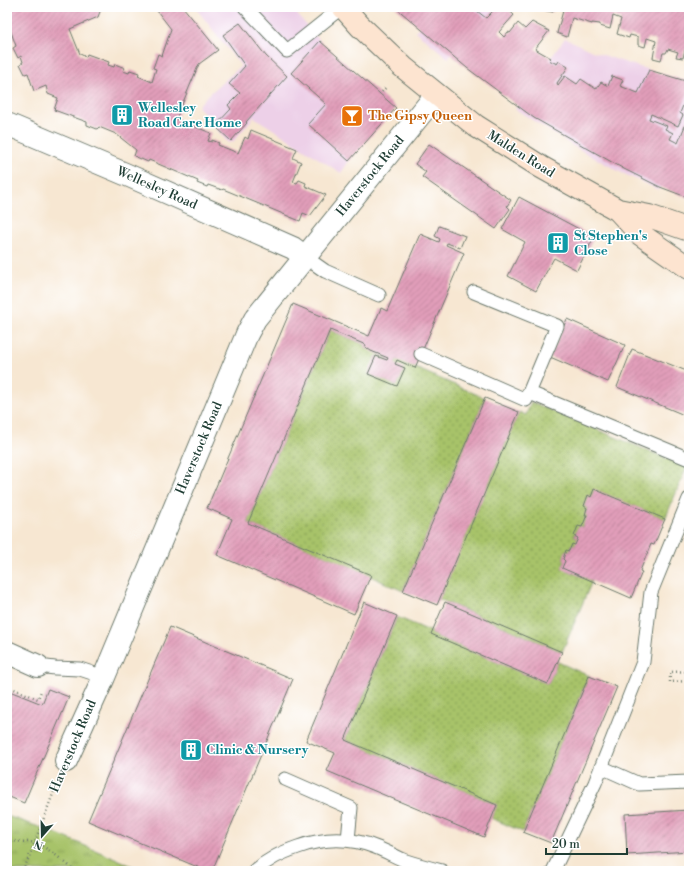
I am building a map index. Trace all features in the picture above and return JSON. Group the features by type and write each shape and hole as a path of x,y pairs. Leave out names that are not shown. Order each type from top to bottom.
{"main road":[{"name":"Malden Road","path":"342,7 403,67 476,126 528,159 618,210 640,234 689,268"},
{"name":"Malden Road","path":"618,210 649,216 689,230"}],"street":[{"name":"Haverstock Road","path":"66,761 104,677 251,325 436,95"},
{"name":"Wellesley Road","path":"7,124 293,248 305,257"},
{"path":"7,652 38,666"}],"lane":[{"path":"245,7 287,51 342,7"},
{"path":"305,257 325,271 379,295"},
{"path":"421,354 526,400 557,326 474,292"},
{"path":"530,393 689,459"},
{"path":"553,871 601,768 643,662 650,592 689,499"},
{"path":"38,666 80,669 104,677"},
{"path":"601,768 639,784 689,782"},
{"path":"285,778 351,808 348,840"},
{"path":"255,871 268,860 277,855 308,843 329,840 348,840 374,847 405,860 442,871"}],"path":[{"path":"382,92 386,87"},
{"path":"689,671 670,672 670,682 689,681"},
{"name":"Haverstock Road","path":"23,871 36,843 44,815 66,761"},
{"path":"7,841 36,843 52,852 74,871"}],"shaded area":[{"path":"195,7 291,7 320,41 396,108 349,161 341,173 254,117 233,142 228,143 198,106 241,66"},
{"path":"441,7 497,7 448,58 415,31"},
{"path":"565,38 594,52 689,82 689,117 659,190 622,173 573,146 515,109"}],"green space":[{"path":"330,330 366,345 365,347 388,358 387,360 376,356 369,374 397,386 404,369 395,364 397,360 485,398 403,591 370,575 248,523"},
{"path":"531,402 687,467 665,519 594,490 591,497 588,496 584,506 587,508 585,514 587,515 582,527 578,526 574,536 578,538 575,545 572,544 569,551 566,551 563,559 565,561 562,568 592,581 562,652 439,599 519,412 526,415"},
{"path":"397,617 432,632 431,634 548,684 558,662 589,676 523,832 491,818 497,805 345,740"},
{"path":"7,816 48,830 144,871 7,871"}],"building":[{"name":"Wellesley Road Care Home","path":"7,7 100,7 101,9 98,17 70,29 80,54 86,57 87,54 109,62 108,65 114,67 115,64 125,68 123,71 129,73 130,70 139,73 138,76 152,82 156,69 153,68 158,54 162,56 171,29 154,7 171,7 174,9 177,7 183,7 218,50 199,64 176,119 211,133 208,141 212,142 212,140 219,143 218,145 238,153 245,137 248,139 251,130 297,149 293,158 301,162 293,182 297,183 299,180 306,183 305,186 326,195 310,216 303,213 300,221 223,189 222,190 208,185 207,187 197,183 198,181 149,160 148,162 134,156 136,150 116,134 99,127 97,129 87,125 87,122 54,110 58,98 48,94 46,86 34,91 28,73 25,74 20,64 23,62 21,56 18,58 13,48 16,46 10,29 7,30"},
{"path":"395,7 472,7 486,18 497,7 505,7 514,15 499,32 504,37 508,32 510,33 518,23 525,29 532,22 549,31 535,49 551,58 549,60 557,64 559,61 568,67 557,83 558,85 565,76 577,84 581,79 596,89 601,82 608,86 612,76 623,80 620,86 638,93 649,70 689,82 689,91 680,113 683,115 678,126 651,114 649,119 667,126 665,129 673,133 670,139 678,143 687,121 689,122 689,198 660,187 624,169 534,118 467,68"},
{"path":"543,7 554,7 553,12 542,10"},
{"path":"564,7 689,7 689,51 685,50 683,58 676,57 678,52 668,49 666,53 663,53 661,60 653,58 656,41 647,38 645,47 638,45 638,37 630,35 629,38 617,34 621,19 613,16 610,29 600,26 600,24 592,24 572,18 567,37 557,33"},
{"path":"240,23 266,56 287,76 231,141 215,126 231,109 228,105 240,93 229,84 245,66 223,35"},
{"name":"The Gipsy Queen","path":"320,41 396,108 349,161 308,124 326,104 291,73"},
{"path":"429,144 511,200 507,206 510,209 496,229 422,177 426,172 415,164"},
{"name":"St Stephen's Close","path":"519,197 594,237 577,270 554,258 536,291 508,276 525,242 502,229"},
{"path":"439,226 465,236 460,248 447,243 446,245 464,253 415,368 397,360 395,364 405,368 397,386 368,374 376,356 387,360 388,358 371,351 365,347 366,345 330,330 248,523 371,575 354,614 217,555 232,519 207,508 293,304 369,336 381,308 387,311 420,234 439,242 440,239 435,236"},
{"path":"567,319 625,345 608,382 550,357"},
{"path":"632,349 689,372 689,417 617,387"},
{"path":"485,398 519,412 437,605 403,591"},
{"path":"594,489 665,519 654,545 651,544 640,571 642,572 631,598 562,568 565,561 563,559 566,550 569,551 572,544 575,545 578,538 574,536 578,526 582,527 587,515 585,515 587,508 584,506 588,495 591,497"},
{"path":"364,602 397,616 345,740 497,805 484,837 327,771 335,753 306,741"},
{"path":"445,602 562,652 548,684 431,634"},
{"name":"Clinic & Nursery","path":"170,627 293,679 212,871 207,871 88,821"},
{"path":"589,676 617,687 551,843 523,832"},
{"path":"48,689 69,697 24,803 7,796 7,690 42,704"},
{"path":"689,810 689,851 627,855 625,814"}],"place":[{"name":"Wellesley Road Care Home","path":"122,115"},
{"name":"The Gipsy Queen","path":"352,116"},
{"name":"St Stephen's Close","path":"558,243"},
{"name":"Clinic & Nursery","path":"191,750"}]}
